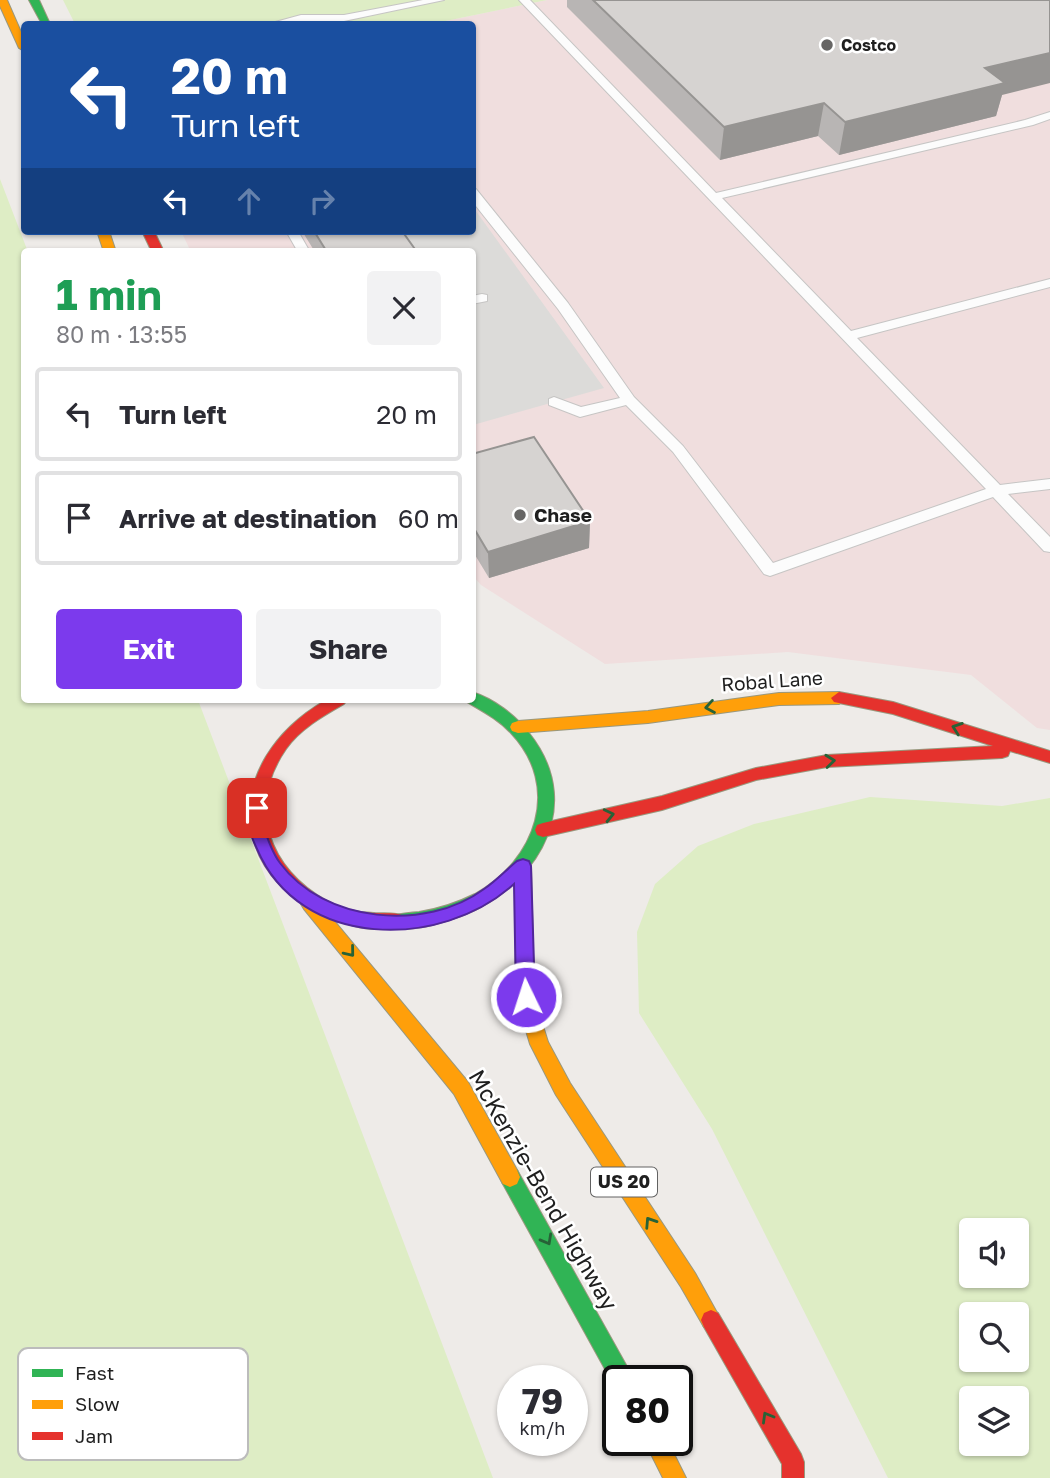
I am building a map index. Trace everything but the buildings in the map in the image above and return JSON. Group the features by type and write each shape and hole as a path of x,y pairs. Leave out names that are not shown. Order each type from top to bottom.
{"main road":[{"path":"2,0 21,41"},
{"path":"34,0 44,21"},
{"name":"Robal Lane","path":"518,726 666,715 756,699 835,698 893,706 1021,751 1050,757"},
{"path":"289,712 257,787 256,828 273,867 307,900 349,918 397,923 446,916 489,896 523,866 543,830 548,793 540,757 518,726 480,701"},
{"path":"275,748 307,717 333,703"},
{"name":"Robal Lane","path":"543,830 662,803 756,774 827,761 1021,751"},
{"name":"US 20","path":"523,866 526,997 539,1044 563,1089 688,1280 793,1462 793,1478"},
{"name":"McKenzie-Bend Highway","path":"307,900 461,1088 615,1365"},
{"path":"663,1456 675,1478"}],"lane":[{"path":"290,21 347,21 439,0"},
{"path":"524,0 1050,547"},
{"path":"713,197 1029,123 1050,115"},
{"path":"476,197 563,306 629,400 678,449 769,570 995,491 1050,484"},
{"path":"848,336 1050,283"},
{"path":"554,402 580,412 629,400"}],"shaded area":[{"path":"547,0 1050,0 1050,730 1037,728 971,675 788,652 605,664 476,579 476,248 189,248 183,235 476,235 476,21 446,21"},
{"path":"476,211 604,388 476,424 476,248 413,248 404,235 476,235"}],"green space":[{"path":"63,0 547,0 446,21 74,21"},
{"path":"0,179 26,248 21,248 21,703 199,703 493,1478 0,1478"},
{"path":"870,797 1002,806 1050,798 1050,1478 888,1478 712,1129 639,1013 637,932 655,884 698,846 754,824"}],"traffic: fast":[{"path":"34,0 44,21"},
{"path":"399,921 450,913 484,898 512,877 538,840 545,816 546,792 541,769 531,747 516,727 496,711 476,700"},
{"path":"510,1177 615,1365"}],"traffic: slow":[{"path":"2,0 21,41"},
{"path":"104,235 109,248"},
{"path":"518,727 648,717 779,699 839,698"},
{"path":"523,866 525,997 539,1044 563,1089 688,1280 711,1320"},
{"path":"310,904 461,1088 510,1177"},
{"path":"663,1456 675,1478"}],"traffic: jam":[{"path":"150,235 156,248"},
{"path":"839,698 919,715 1050,757"},
{"path":"334,703 299,725 280,745 264,771 257,798 258,825 266,850 280,873 299,893 323,908 351,918 399,921"},
{"path":"543,830 662,803 756,774 827,761 1002,752"},
{"path":"711,1320 793,1462 793,1478"}],"place":[{"name":"Costco","path":"827,45"},
{"name":"Chase","path":"520,515"}],"route":[{"path":"257,808 256,828 273,867 307,900 349,918 397,923 446,916 489,896 523,866 523,962 526,997"}]}
